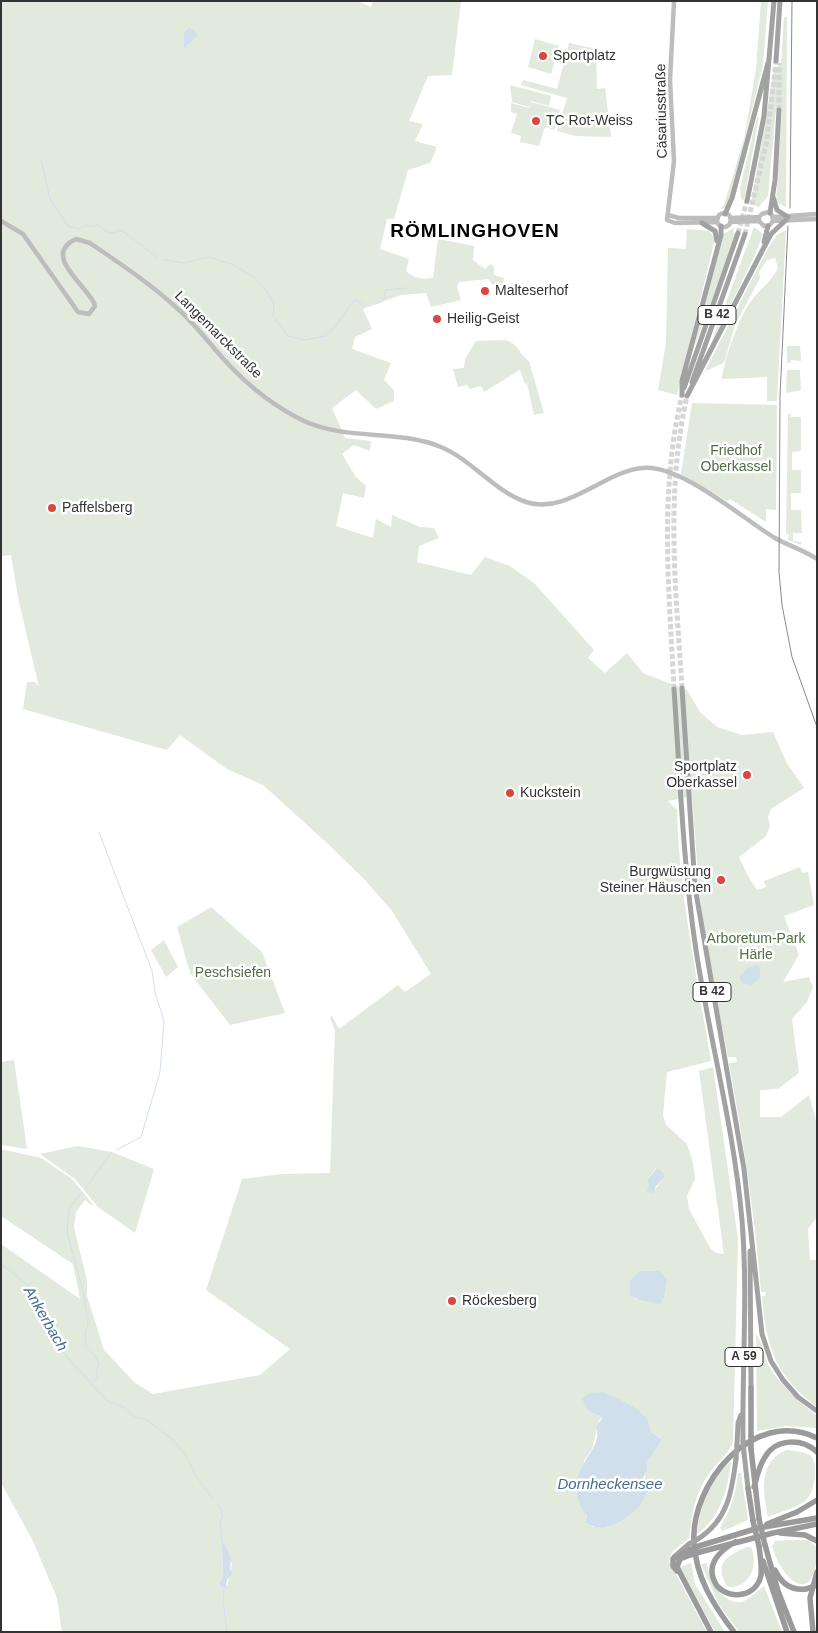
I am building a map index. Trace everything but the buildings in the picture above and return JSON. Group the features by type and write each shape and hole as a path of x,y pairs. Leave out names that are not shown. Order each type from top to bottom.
{"highway":[{"path":"747,201 761,135 770,58 774,1"},
{"path":"778,62 780,1"},
{"path":"728,218 765,70 770,58"},
{"path":"772,217 778,110"},
{"path":"772,194 777,210 787,218"},
{"name":"B 42","path":"685,396 771,234 787,218"},
{"name":"B 42","path":"685,396 682,382 721,232 719,222"},
{"path":"702,223 715,231 718,237 717,247"},
{"name":"B 42","path":"760,255 768,226"},
{"name":"B 42","path":"685,396 738,233"},
{"name":"B 42","path":"685,396 745,234"},
{"name":"B 42","path":"682,688 695,887 744,1169 759,1315 766,1348 783,1380 798,1397 817,1411"},
{"name":"B 42","path":"674,689 690,908 736,1170 744,1253 745,1302"},
{"name":"B 42","path":"749,1213 752,1297 751,1388"},
{"name":"A 59","path":"745,1302 743,1441 748,1488 772,1592 787,1632"},
{"name":"A 59","path":"751,1388 751,1448 756,1520"},
{"path":"699,1546 726,1508 732,1490 738,1423 743,1412"},
{"path":"734,1632 708,1594 697,1563 694,1530 703,1495 720,1467 732,1455 753,1441 784,1432 798,1433 817,1438"},
{"path":"754,1487 762,1462 774,1447 789,1442 800,1442 817,1452"},
{"path":"711,1632 673,1566 674,1557 699,1546 758,1528 797,1512 817,1500"},
{"path":"758,1528 817,1518"},
{"path":"699,1546 735,1542 817,1524"},
{"path":"773,1533 805,1535 817,1541"},
{"path":"735,1542 719,1553 712,1569 717,1586 733,1595 747,1593 757,1584 761,1570 762,1546"},
{"name":"A 59","path":"762,1546 767,1555 794,1632"},
{"path":"679,1574 677,1565 689,1550"},
{"path":"767,1555 785,1585 795,1589 806,1589 817,1585"},
{"path":"813,1632 810,1598 817,1572"}],"main road":[{"name":"Cäsariusstraße","path":"668,217 674,160 670,80 674,1"},
{"path":"759,219 763,212 772,217 817,219"},
{"path":"787,218 817,214"},
{"path":"668,217 719,222 727,226 728,218"},
{"path":"668,217 675,222 702,223 719,222 728,218 759,219"},
{"path":"759,219 764,226 768,226 772,217"},
{"name":"Langemarckstraße","path":"1,221 18,230 32,246 76,310 86,315 94,310 94,302 68,270 65,263 65,250 70,241 76,239 90,242 179,309 230,367 288,413 318,427 339,433 416,440 439,446 460,458 513,496 534,504 553,503 568,498 630,470 657,468 705,490 777,539 817,559"}],"green space":[{"name":"Arboretum-Park Härle","path":"1,1 358,1 371,7 373,1 461,1 452,75 428,76 409,121 423,124 415,141 437,147 430,163 408,170 394,219 387,219 380,249 409,259 406,271 409,274 418,278 433,278 438,239 474,246 473,260 485,269 491,264 494,267 494,275 504,278 503,287 499,284 493,285 488,279 459,282 457,287 461,300 431,307 426,293 401,295 363,309 372,329 355,337 352,349 391,363 384,380 394,390 394,401 376,409 356,390 332,408 345,438 371,441 370,451 354,445 342,454 356,477 366,486 364,498 343,493 336,526 373,538 376,519 391,527 392,515 420,527 434,528 439,538 419,546 417,562 471,575 485,557 510,566 535,584 594,650 588,658 605,673 627,653 643,673 687,690 700,712 717,727 742,735 773,732 786,762 804,788 771,809 768,817 770,826 766,836 739,857 757,890 766,887 764,881 800,867 802,873 808,872 814,905 784,916 799,955 783,982 809,977 813,987 807,1002 792,1019 799,1073 778,1089 760,1090 760,1117 781,1117 809,1095 817,1124 817,1217 808,1229 810,1260 817,1260 817,1407 791,1383 782,1371 775,1359 766,1330 762,1296 765,1296 766,1292 761,1292 748,1177 729,1063 737,1062 736,1057 728,1057 711,972 700,899 692,796 668,801 677,810 678,841 685,904 711,1061 667,1072 663,1115 666,1125 687,1144 693,1163 695,1179 687,1196 689,1209 710,1248 716,1253 724,1254 699,1071 713,1067 738,1239 733,1441 729,1450 710,1472 701,1487 693,1512 689,1538 672,1552 669,1561 707,1632 62,1632 57,1598 32,1539 1,1483 1,1244 80,1299 73,1264 1,1216 1,1149 41,1158 72,1179 95,1207 85,1200 76,1212 74,1227 87,1281 87,1296 104,1350 135,1383 153,1394 260,1375 290,1349 206,1290 242,1179 283,1174 330,1173 335,1031 330,1017 332,1016 339,1029 398,985 405,992 431,974 392,911 365,880 263,785 227,769 180,735 167,750 23,709 27,682 35,682 39,687 19,602 11,555 1,556","holes":["656,1168 666,1176 655,1189 647,1180","640,1271 655,1271 647,1300 635,1298 630,1293 629,1281","589,1410 650,1431 662,1440 647,1463 641,1504 608,1527 592,1527 585,1513 584,1461 592,1449 599,1421 603,1417","222,1545 232,1564 227,1587 223,1578"]},
{"path":"761,1 768,1 763,65 728,207 720,209 724,205 744,139 756,69"},
{"path":"784,17 787,17 786,207 776,202 782,110 776,109 768,196 759,207 751,204 774,70 781,63"},
{"name":"Sportplatz","path":"535,39 559,46 551,74 528,67"},
{"path":"569,43 596,49 597,89 605,88 611,137 575,136 557,131 567,98 521,85 523,80 557,89"},
{"path":"510,85 551,96 549,106 531,101 529,107 512,102"},
{"name":"TC Rot-Weiss","path":"531,102 560,110 554,130 545,127 539,146 520,142 521,136 511,133 517,114 511,112 511,103 529,108"},
{"path":"757,117 759,117 744,200 741,199 740,188"},
{"path":"754,227 763,234 755,255 710,346"},
{"path":"734,228 733,233 736,234 694,348 723,234"},
{"path":"687,229 709,231 715,239 677,395 658,390 666,343 668,248 686,249"},
{"path":"786,230 777,401 767,401 767,377 722,379 725,361 737,327 752,300 776,273 778,268 775,258 767,260 759,272 760,278 735,325 725,360 722,364 705,371 768,248 777,235"},
{"path":"505,340 516,346 529,361 544,413 534,415 527,383 525,384 520,370 484,392 481,386 470,389 467,385 458,387 453,369 464,368 465,359 476,341"},
{"path":"787,346 800,346 801,361 791,360 790,363 787,363"},
{"path":"787,370 800,370 801,390 786,393"},
{"name":"Friedhof Oberkassel","path":"692,403 777,405 776,510 766,509 766,522 730,499 727,501 681,474"},
{"path":"788,414 791,414 791,417 801,417 801,451 792,452 792,470 801,470 801,493 791,493 791,510 801,510 802,533 793,533 793,541 802,542 801,545 788,540 789,535 786,533"},
{"name":"Peschsiefen","path":"211,907 262,952 285,1013 230,1025 190,973 177,927"},
{"path":"164,940 178,967 166,977 151,950"},
{"path":"14,1060 27,1149 1,1145 1,1062"},
{"path":"78,1146 112,1152 154,1169 135,1233 98,1207 75,1179 40,1154"},
{"path":"756,1334 766,1360 778,1379 817,1416 817,1428 786,1426 757,1431"},
{"path":"786,1450 803,1452 812,1457 815,1468 813,1487 804,1502 768,1517 764,1488 767,1470 777,1455"},
{"path":"731,1462 722,1502 712,1520 697,1534 700,1513 710,1485 716,1476"},
{"path":"738,1473 741,1473 748,1520 723,1531 720,1528 732,1501"},
{"path":"809,1540 817,1548 816,1566 812,1578 806,1583 799,1584 792,1580 777,1560 772,1546 775,1541"},
{"path":"747,1547 751,1547 754,1561 750,1575 741,1585 727,1586 722,1571 724,1561"},
{"path":"691,1563 695,1584 725,1632 715,1632 680,1567"},
{"path":"707,1563 710,1576 717,1589 722,1595 734,1602 744,1601 764,1586 782,1632 739,1632 719,1605 701,1564"}],"water":[{"path":"189,27 198,35 184,48 184,33"},
{"path":"757,965 760,967 760,978 751,985 742,983 739,976 750,967"},
{"path":"657,1168 666,1176 656,1186 653,1193 647,1192 649,1184 647,1180"},
{"path":"640,1271 659,1271 667,1279 664,1297 660,1304 640,1300 630,1295 629,1281"},
{"name":"Dornheckensee","path":"603,1392 625,1402 640,1412 649,1424 650,1431 662,1440 647,1463 647,1470 643,1478 650,1486 641,1504 623,1520 608,1527 593,1526 586,1522 587,1516 579,1501 577,1487 579,1475 597,1436 596,1427 603,1417 589,1411 582,1399 590,1393"},
{"path":"224,1544 231,1558 230,1570 233,1573 227,1580 226,1589 219,1585 223,1578 222,1545"}],"waterway":[{"path":"41,160 50,199 68,226 79,229"},
{"path":"80,228 86,225 90,227 98,225 111,233 119,230 158,258"},
{"path":"164,260 184,263 209,257 234,265 255,278 266,290 274,304 273,316 288,336 305,340 325,336 334,328 355,300 362,303"},
{"path":"376,304 383,301 386,290 404,288"},
{"name":"Peschsiefen","path":"99,832 152,971 155,992 164,1021 160,1072 141,1137 116,1150"},
{"name":"Peschsiefen","path":"85,1189 111,1153"},
{"name":"Peschsiefen","path":"81,1193 69,1209 67,1232 84,1295 88,1324 85,1334 86,1347 95,1356 99,1364 96,1370 98,1377 93,1382"},
{"name":"Ankerbach","path":"1,1264 29,1286 56,1336 59,1348 107,1401 124,1407 135,1417 147,1420 173,1440 186,1455 196,1476 212,1498"},
{"name":"Ankerbach","path":"219,1506 223,1515 220,1524 223,1546"},
{"name":"Ankerbach","path":"224,1590 223,1601 227,1632"}],"tunnel":[{"path":"745,234 767,140 776,61"},
{"path":"779,63 779,110"},
{"path":"738,233 747,201"},
{"path":"674,689 668,578 668,505 670,468 682,395"},
{"path":"682,688 675,578 674,506 680,433 687,396"}],"tram line":[{"path":"790,208 792,1"},
{"path":"788,226 780,396 779,572 782,605 792,657 817,727"}],"place":[{"name":"Sportplatz","path":"543,56"},
{"name":"TC Rot-Weiss","path":"536,121"},
{"name":"Malteserhof","path":"485,291"},
{"name":"Heilig-Geist","path":"437,319"},
{"name":"Paffelsberg","path":"52,508"},
{"name":"Sportplatz Oberkassel","path":"747,775"},
{"name":"Kuckstein","path":"510,793"},
{"name":"Burgwüstung Steiner Häuschen","path":"721,880"},
{"name":"Röckesberg","path":"452,1301"}],"district":[{"name":"RÖMLINGHOVEN","path":"475,232"}]}
